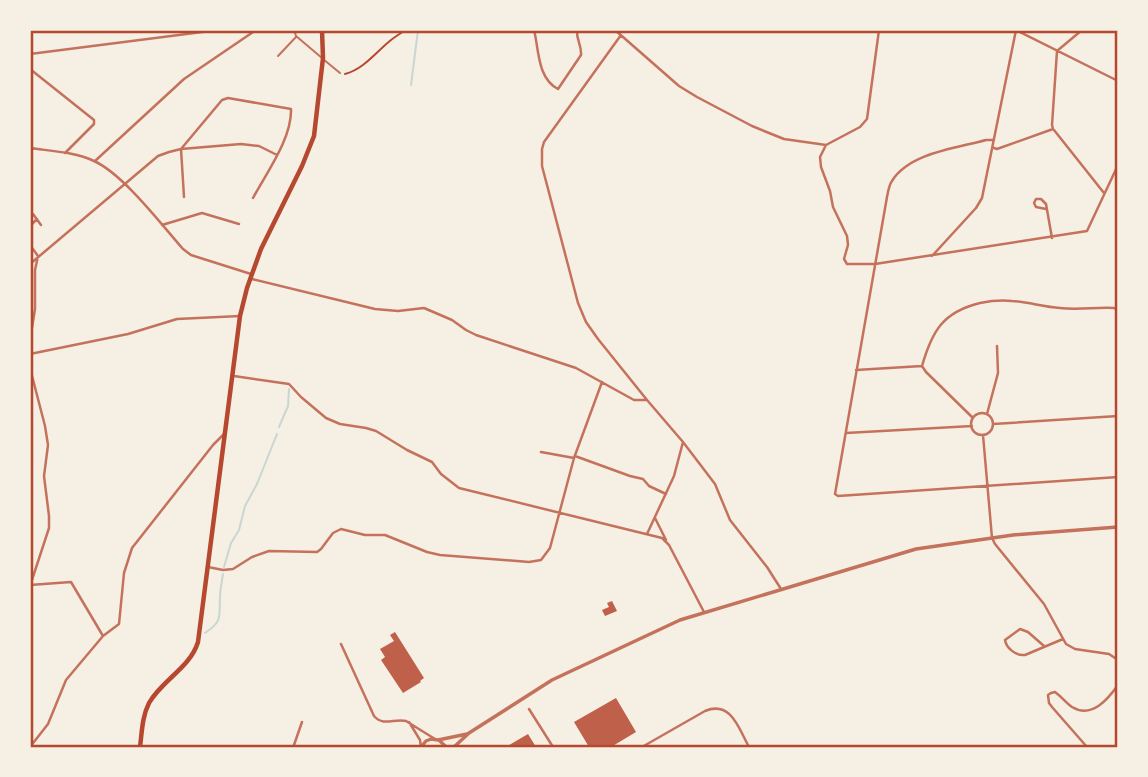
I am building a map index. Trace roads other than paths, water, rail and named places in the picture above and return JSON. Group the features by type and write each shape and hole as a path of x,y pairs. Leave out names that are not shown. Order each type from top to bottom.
{"main road":[{"path":"141,747 143,720 149,703 187,662 197,647 240,316 267,234 302,166 314,136 323,58 323,30"}],"street":[{"path":"30,54 218,30"},
{"path":"95,161 184,79 256,30"},
{"path":"294,30 296,36 340,73"},
{"path":"534,30 538,60 550,83 558,89 581,55 578,30"},
{"path":"615,30 679,86 697,97 752,126 784,139 826,145 860,127 867,119 879,30"},
{"path":"932,256 982,198 1016,30 1118,81"},
{"path":"1082,30 1057,51 1052,125 1104,193"},
{"path":"621,35 544,142 541,158 582,313 598,339 715,484 730,520 780,589"},
{"path":"278,56 296,36"},
{"path":"30,69 94,120 94,124 64,153"},
{"path":"184,197 181,149 222,100 228,98 291,109 290,128 253,198"},
{"path":"992,148 997,149 1053,129"},
{"path":"994,140 918,158 891,182 835,494 838,496 1118,477"},
{"path":"30,264 158,156 181,149 241,144 259,146 277,155"},
{"path":"826,145 821,157 821,167 833,207 847,236 845,261 852,264 875,264 932,256 1087,231 1118,165"},
{"path":"30,148 95,161 119,177 191,255 251,276 375,309 429,309 476,335 576,368 634,400 647,400"},
{"path":"1046,209 1052,238"},
{"path":"163,225 202,213 239,224"},
{"path":"33,214 41,225"},
{"path":"30,226 37,219"},
{"path":"30,245 38,256 30,340"},
{"path":"922,366 930,342 941,324 953,313 967,306 1009,300 1060,308 1118,310"},
{"path":"30,354 128,334 177,319 240,316"},
{"path":"986,414 998,373 996,346"},
{"path":"856,370 922,366"},
{"path":"922,366 973,418"},
{"path":"30,368 48,445 44,476 49,516 49,528 30,585 71,582 103,636"},
{"path":"233,376 289,384 326,418 340,424 376,431 432,462 440,474 459,488 666,540"},
{"path":"208,567 233,569 252,557 269,551 317,552 333,533 341,529 365,534 385,534 440,555 534,562 544,558 551,548 574,457 602,382"},
{"path":"979,414 986,414 993,424 991,430 983,435 975,432 972,426 973,418 979,414"},
{"path":"993,424 1118,416"},
{"path":"846,433 972,426"},
{"path":"30,747 48,724 66,680 103,636 119,624 124,573 132,548 224,434"},
{"path":"983,435 992,538 1044,604 1066,644 1108,654 1118,660"},
{"path":"647,534 674,476 683,442"},
{"path":"541,452 574,457 643,479 649,486 666,495"},
{"path":"655,518 704,612"},
{"path":"454,747 469,733 557,677 669,624 704,612 916,549 992,538 1118,527"},
{"path":"1044,646 1028,632 1020,629 1006,640 1006,644 1017,655 1025,655 1063,639"},
{"path":"341,644 377,720 408,722 446,747"},
{"path":"1087,747 1052,707 1048,695 1055,692 1073,707 1088,710 1103,703 1118,685"},
{"path":"642,747 715,708 723,709 731,715 749,747"},
{"path":"529,709 553,747"},
{"path":"293,747 302,722"},
{"path":"408,722 420,740 421,747"},
{"path":"421,747 426,741 469,733"}],"waterway":[{"path":"411,85 418,30"},
{"path":"279,427 288,406 289,389"},
{"path":"224,567 231,543 239,530 245,506 277,434"},
{"path":"205,633 219,618 223,574"}]}
